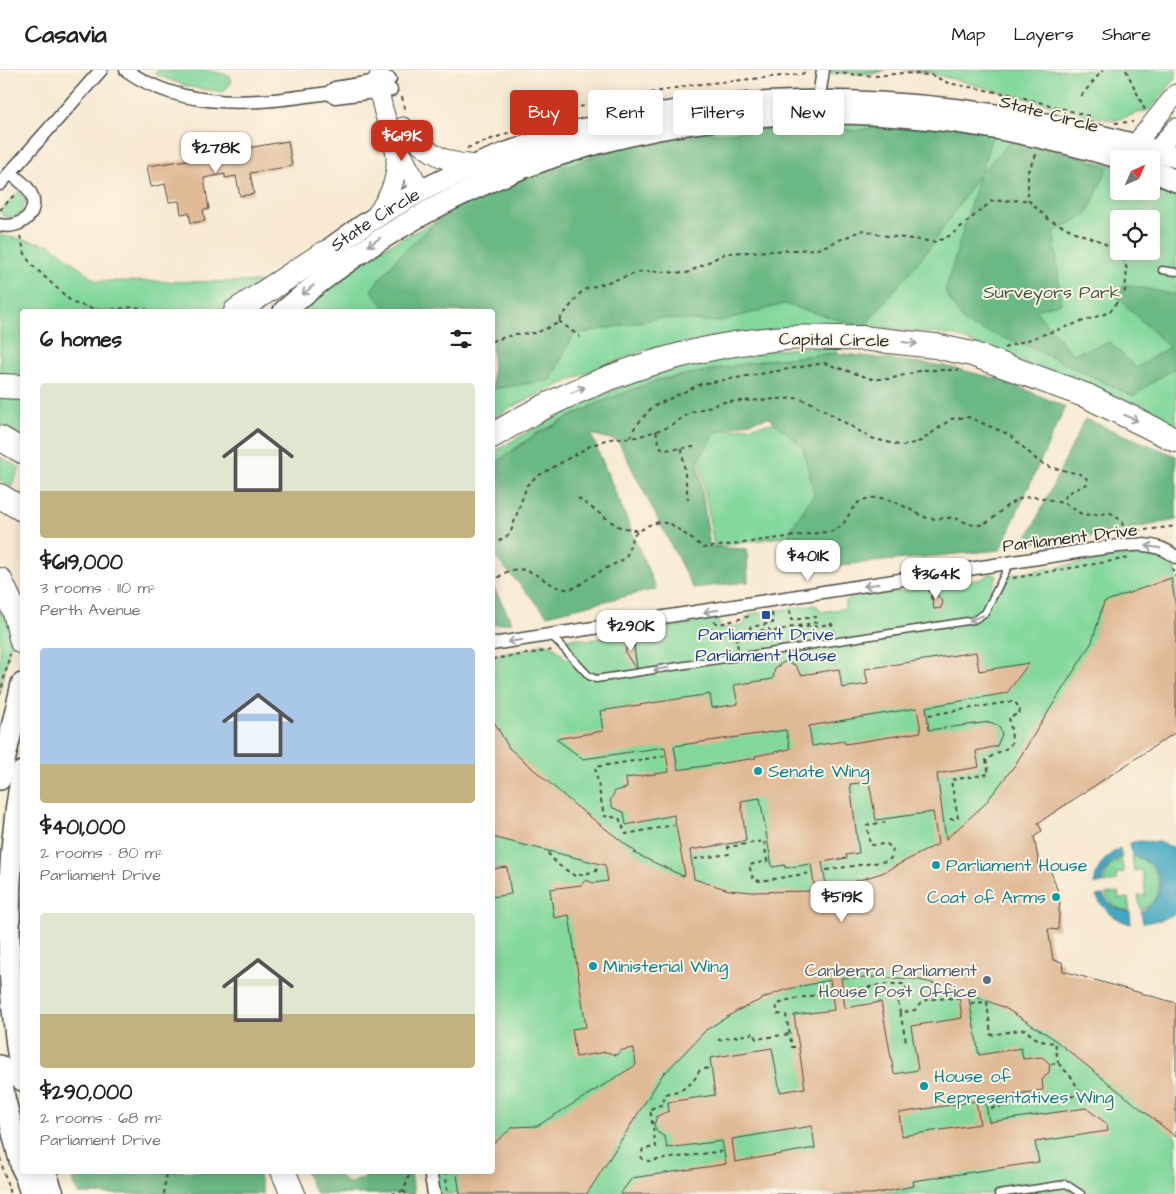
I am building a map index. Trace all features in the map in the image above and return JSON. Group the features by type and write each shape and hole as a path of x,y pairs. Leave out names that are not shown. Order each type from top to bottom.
{"highway":[{"path":"244,309 323,254"},
{"name":"Capital Circle","path":"495,434 534,410 571,393 608,377 676,355 748,342 788,338 862,338 935,346 972,354 1087,396 1176,440"},
{"path":"0,386 20,387"},
{"path":"0,438 20,450"},
{"path":"0,496 20,508"},
{"path":"0,566 20,581"},
{"path":"0,580 11,600 20,631"},
{"path":"284,1174 293,1194"}],"main road":[{"name":"State Circle","path":"323,254 374,218 426,186 469,164 561,127 626,108 722,90 826,74 890,85 988,97 1040,109 1138,141 1162,155"},
{"name":"State Circle","path":"844,104 871,105 955,114 1006,123 1058,136 1110,154"},
{"name":"State Circle","path":"287,309 353,256 436,205 506,170 555,151 630,129 698,115 773,107"},
{"path":"1132,150 1138,141"},
{"path":"1160,174 1176,181"},
{"path":"426,186 436,205"},
{"path":"0,779 20,693"},
{"path":"20,788 11,858 8,910 8,961 18,1060 0,1074 5,1118 20,1162"},
{"path":"25,1174 31,1194"},
{"path":"46,1174 53,1194"}],"street":[{"path":"0,184 101,70"},
{"path":"126,70 163,89 191,98 215,101 270,101 328,93 335,88 387,82 400,124 426,186"},
{"path":"822,90 826,74"},
{"path":"1138,141 1152,117 1176,94"},
{"path":"400,124 421,145 444,160 455,164 469,164"},
{"path":"374,218 390,194 396,175 400,124"},
{"path":"1162,155 1176,128"},
{"path":"0,225 17,226 28,219 32,200 28,190 10,172"},
{"name":"Parliament Drive","path":"495,644 1127,545 1159,547 1173,561"},
{"path":"431,1174 434,1194"}],"lane":[{"path":"1162,270 1176,272"},
{"path":"551,635 589,676 596,679 937,626 978,619 983,616 1010,563"},
{"path":"998,1194 1066,1184 1081,1194"}],"path":[{"path":"1081,96 1103,70"},
{"path":"1113,123 1131,123 1152,117 1134,92 1126,70"},
{"path":"826,74 876,76 903,72 931,75 944,82 1017,96 1093,117"},
{"path":"387,82 400,124"},
{"path":"1028,200 1028,171 1037,153"},
{"path":"495,340 515,334 536,333 556,324 583,290 643,271 687,274 726,252 818,249 864,230 881,235 936,242 951,235 992,201 1028,200 1048,219 1100,241 1115,250 1123,259 1127,269 1124,291 1110,312 1008,345 1001,350"},
{"path":"17,226 26,257 33,266 73,302 96,309"},
{"path":"118,309 134,307 143,309"},
{"path":"559,320 580,337"},
{"path":"630,437 635,427 652,408 701,384 824,363 872,379 889,378 924,370 962,370"},
{"path":"495,543 510,534 527,486 536,477 590,446 608,439 637,437 666,428 692,412 724,402 766,399 798,398 812,403 871,438 902,446 922,441 951,419 968,417 1010,435 1038,462 1083,475 1088,480 1087,484 1068,493 1065,497 1066,504"},
{"path":"656,431 663,450 694,448"},
{"path":"682,449 688,499"},
{"path":"495,579 516,570 535,573 561,588 576,587 602,568 626,558 633,535 649,525 666,522 704,548 832,531 844,524 851,509 858,501 873,498 892,501 929,518 956,518 971,524 981,525 1005,507 1028,496 1039,496 1066,504 1084,515 1111,513 1122,521 1125,538"},
{"path":"578,498 617,526 638,531"},
{"path":"1124,532 1176,526"},
{"path":"1006,581 1022,576 1130,558"},
{"path":"1173,561 1176,578"},
{"path":"929,588 932,600"},
{"path":"790,610 791,620 816,617 817,622 798,625 798,628"},
{"path":"770,632 769,630 751,632 750,627 773,623 772,613"},
{"path":"720,624 745,619"},
{"path":"739,651 736,639 770,632 832,624 834,636"},
{"path":"634,635 634,647"},
{"path":"0,695 14,637 20,638"},
{"path":"495,659 550,650 558,651"},
{"path":"929,715 1010,702 1015,702 1020,709 1019,714 1009,718 1013,742 1010,747 986,760 989,774 951,780 958,818 946,820"},
{"path":"665,756 596,767 604,816 619,818 626,834 674,826"},
{"path":"826,870 887,861 891,858 892,849 887,844 870,845 867,825 887,822 887,820"},
{"path":"694,859 729,854 728,847 764,841 767,862 749,865 753,878 760,881 811,873"},
{"path":"548,852 557,864 575,876 584,876 596,871 598,865"},
{"path":"844,991 887,984 903,984 908,993 897,994 906,1041"},
{"path":"795,1047 792,1047 786,1015 778,1014 776,1009 779,1002 827,993"},
{"path":"900,1013 915,1010 923,1001 958,998"},
{"path":"971,1003 987,1002 991,1035 1025,1030 1038,1040 1048,1043 1055,1042 1058,1062 1073,1079 1081,1095"},
{"path":"718,1040 755,1034 756,1039 789,1034"},
{"path":"1051,1064 1058,1062"},
{"path":"708,1068 699,1071 695,1080 688,1086 679,1091 665,1094 663,1104 650,1109 656,1146 643,1149 641,1156 643,1160 649,1161 724,1151"},
{"path":"991,1108 1081,1095 1089,1099"},
{"path":"0,1158 10,1194"},
{"path":"164,1194 166,1174"},
{"path":"392,1194 401,1190 405,1192 409,1174"},
{"path":"445,1174 448,1194"}],"green space":[{"path":"158,70 203,70 228,75 232,82 223,92 189,87 157,75 155,72"},
{"path":"830,70 885,70 873,74 828,73"},
{"path":"903,70 1176,70 1176,78 1151,109 1113,121 929,73"},
{"name":"Surveyors Park","path":"909,119 993,133 981,172 1016,136 1108,167 1087,214 1054,232 1061,303 1035,310 1072,354 1110,342 1136,368 1169,347 1119,299 1124,284 1176,295 1176,367 1133,396 1032,348 965,324 945,292 979,175 928,250 864,327 784,304 718,322 659,318 573,335 551,380 495,389 495,309 386,309 371,290 396,259 450,209 497,186 580,162 645,135 663,135 663,132 673,132 673,135 763,135 763,128 773,127 773,135 844,135 844,129 855,131"},
{"name":"Surveyors Park","path":"763,124 773,124 773,135 844,135 844,124 964,124 1110,165 1110,200 1160,200 1160,184 1176,191 1176,429 1161,419 1160,421 956,336 876,327 807,327 722,337 645,350 586,373 511,407 495,418 495,309 302,309 371,254 550,164 673,132 673,135 763,135"},
{"path":"20,190 25,200 21,214 11,218 3,216 0,212"},
{"path":"0,235 51,245 96,281 262,282 221,309 20,309 20,436 0,425"},
{"path":"837,346 837,353 766,360 658,380 598,403 535,434 495,464 495,451 601,395 658,373 688,364 734,354"},
{"path":"837,353 945,366 1006,381 1065,407 1000,550 799,569 789,532 814,494 803,447 768,417 715,432 698,461 710,547 747,549 748,582 693,588 618,441 591,434 656,589 547,615 495,557 495,464 535,435 598,403 658,380 766,360"},
{"path":"807,418 825,530 714,547 696,435"},
{"path":"1085,419 1176,456 1176,520 1079,539 1025,543"},
{"path":"0,457 20,468 11,487 0,481"},
{"path":"1150,552 1159,553 1176,566 1176,725 1023,833 1044,966 1176,1009 1176,1194 438,1194 435,1174 495,1174 495,655 530,649 543,643 555,647 566,659 577,656 563,640 575,638 589,640 691,624 704,618 717,620 722,628 744,625 746,618 751,614 813,605 817,606 821,612 844,609 846,601 858,594 878,595 982,579 991,573 997,576 990,591 1002,589 1013,574"},
{"path":"495,590 512,622 495,625"},
{"path":"0,594 13,635 0,691"},
{"path":"1132,856 1142,859 1150,865 1158,880 1158,889 1155,897 1150,904 1141,910 1138,896 1146,895 1142,870 1134,871"},
{"path":"1121,858 1124,872 1116,874 1117,881 1103,883 1108,868"},
{"path":"1118,892 1119,899 1128,898 1130,912 1114,906 1105,894"},
{"path":"20,905 20,946 19,925"},
{"path":"70,1174 259,1174 263,1194 78,1194"},
{"path":"306,1174 338,1174 348,1184 374,1174 411,1174 414,1194 316,1194"}],"water":[{"path":"1139,841 1158,842 1176,848 1176,913 1161,920 1143,923 1141,912 1156,898 1159,880 1157,872 1151,865 1143,859 1132,856 1130,843"},
{"path":"1120,848 1122,857 1108,867 1102,883 1094,885 1102,863"},
{"path":"1103,895 1113,907 1130,913 1131,924 1120,920 1106,910 1096,896"}],"building":[{"path":"288,141 292,166 250,173 254,194 240,196 236,176 225,178 225,174 204,178 209,209 203,210 205,221 191,223 189,213 181,214 179,201 169,202 165,184 151,187 147,166 201,158 200,151 223,147 224,152"},
{"path":"1171,578 1176,607 1176,732 1038,823 1042,831 1034,837 1040,869 1048,863 1060,898 1058,930 1048,929 1053,960 1062,962 1063,971 1176,1003 1176,1137 1051,1037 1005,1008 968,993 979,1055 1021,1048 1023,1059 1042,1057 1050,1064 1049,1072 1042,1080 1043,1090 985,1099 989,1122 1086,1108 1107,1124 1108,1131 1035,1142 1039,1162 913,1181 914,1186 873,1194 620,1194 632,1178 726,1164 722,1141 667,1148 665,1137 657,1132 654,1125 657,1116 669,1111 668,1102 715,1095 710,1058 772,1048 780,1092 805,1088 794,1015 834,1010 830,980 784,990 766,997 735,1012 706,1030 665,1073 665,1071 587,1194 460,1194 458,1174 495,1174 495,1142 513,1127 537,1126 636,1065 634,1048 622,1050 616,1055 606,1052 576,1057 572,1029 586,1027 574,947 569,915 554,918 550,889 581,885 586,880 594,883 608,881 605,865 495,838 495,723 509,748 576,806 637,853 634,853 683,876 685,875 674,815 626,825 624,812 613,808 610,801 615,791 627,788 626,778 669,772 665,747 583,759 556,739 603,731 600,711 710,694 712,708 738,704 734,685 773,679 775,668 784,662 795,665 801,675 839,669 842,688 868,684 865,669 976,652 979,671 1029,663 1007,693 926,707 929,730 990,722 999,726 1002,734 997,746 976,751 979,767 937,774 946,839 984,805 1015,765 1092,642 1104,602","holes":["917,708 921,732 845,744 844,741 812,746 809,726","786,730 790,749 755,756 756,758 678,770 674,746","869,782 876,820 933,812 938,844 882,873 827,890 822,862 847,858 846,855 859,853 850,784","760,798 772,867 785,865 785,868 811,864 815,891 752,892 729,890 694,879 690,850 746,841 741,801","841,978 915,979 958,989 962,1018 911,1026 918,1070 894,1074 881,1002 845,1008","976,1101 980,1124 902,1136 899,1113","812,1126 815,1148 735,1162 732,1139"]},
{"path":"930,587 943,602 941,608 934,609"},
{"path":"632,633 637,668 635,668 625,652"},
{"path":"507,867 511,894 495,897 495,869"}],"place":[{"name":"Parliament Drive Parliament House","path":"766,615"},
{"name":"Senate Wing","path":"758,771"},
{"name":"Parliament House","path":"936,865"},
{"name":"Coat of Arms","path":"1056,897"},
{"name":"Ministerial Wing","path":"593,966"},
{"name":"Canberra Parliament House Post Office","path":"987,980"},
{"name":"House of Representatives Wing","path":"924,1086"}]}
